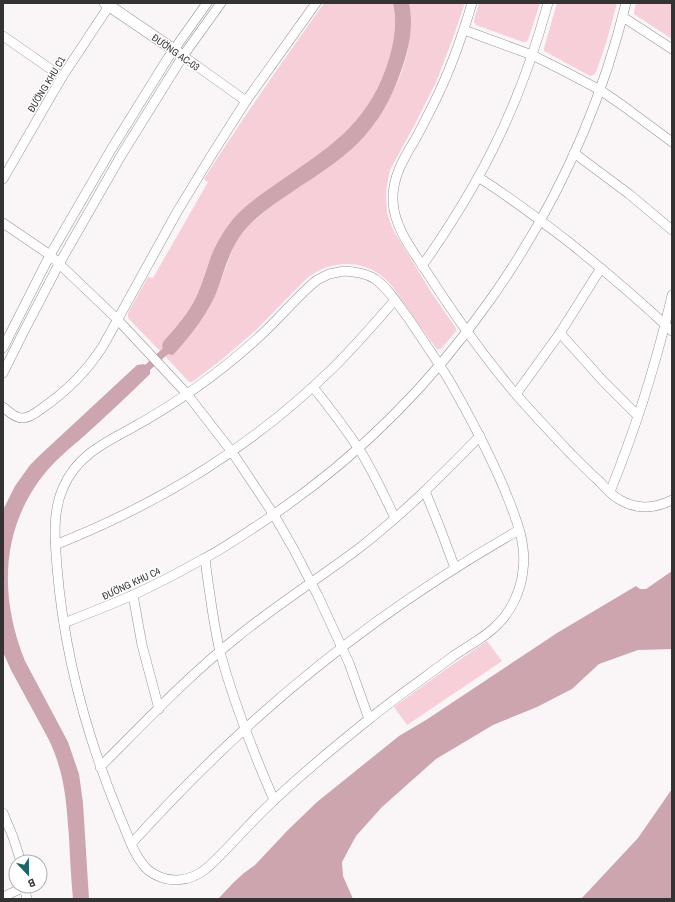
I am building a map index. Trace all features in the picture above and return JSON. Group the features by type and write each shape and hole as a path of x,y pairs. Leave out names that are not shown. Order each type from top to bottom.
{"street":[{"path":"3,348 50,256 112,148 173,50 207,3"},
{"path":"3,373 59,264 126,148 183,56 221,3"},
{"path":"3,407 17,417 22,418 32,415 49,404 72,384 91,363 103,346 181,206 211,156 246,101 316,3"},
{"path":"472,3 452,62 434,102 399,169 393,187 393,203 396,220 422,266 467,332 516,394 563,445 610,492 624,502 643,507 656,506 672,500"},
{"path":"422,266 455,217 501,132 519,91 548,3"},
{"name":"ĐƯỜNG KHU C4","path":"64,623 133,595 205,559 274,515 318,483 358,448 398,410 440,365 487,306 507,276 541,220 558,187 600,90 626,3"},
{"name":"ĐƯỜNG AC-03","path":"108,4 246,101"},
{"name":"ĐƯỜNG KHU C1","path":"3,179 62,77 108,4"},
{"path":"623,17 672,49"},
{"path":"464,30 532,55 600,90 672,142"},
{"path":"3,36 62,77"},
{"path":"574,153 629,194 672,230"},
{"path":"478,177 541,220 625,288 672,331"},
{"path":"3,223 50,256 117,319 187,394 232,452 274,515 311,582 342,647 369,719"},
{"path":"516,394 560,333 601,268"},
{"path":"337,272 358,272 376,280 381,284 395,300 440,365 480,436 503,487 519,530 524,554 523,571 516,597 504,618 494,628 434,670 369,719 315,763 274,800 207,868 197,875 186,879 176,880 164,878 153,873 141,861 131,844 100,767 89,733 69,653 58,579 54,524 60,495 66,482 78,465 95,449 157,414 215,374 274,323 312,284 323,277 337,272"},
{"path":"610,492 638,416 672,295"},
{"path":"55,545 107,524 154,500 197,475 232,452 277,418 313,387 360,340 395,300"},
{"path":"560,333 603,381 638,416"},
{"path":"313,387 358,448 382,490 395,518"},
{"path":"100,767 220,651 258,620 359,548 425,491 480,436"},
{"path":"425,491 456,568"},
{"path":"131,844 175,797 245,729 312,671 342,647 398,607 456,568 519,530"},
{"path":"205,559 212,610 220,651 245,729 274,800"},
{"path":"133,595 142,645 159,709"},
{"path":"3,814 14,836 19,854"}],"shaded area":[{"path":"324,3 393,3 395,28 393,44 386,68 377,88 356,121 343,134 314,158 255,198 233,219 213,251 195,300 163,342 163,348 160,351 129,319 128,313 148,277 153,278 208,182 204,179 278,68"},
{"path":"393,3 409,3 411,20 410,37 404,63 397,81 384,110 378,119 358,143 343,157 259,215 248,226 234,247 211,304 191,334 173,355 168,354 150,370 150,374 142,382 61,456 41,478 28,499 18,521 11,544 8,567 8,590 11,614 25,661 68,742 79,774 83,803 89,899 73,899 66,799 62,776 49,740 11,670 3,652 3,510 15,486 30,465 137,365 145,365 163,348 163,342 195,300 213,251 233,219 255,198 314,158 356,121 377,88 389,60 395,28"},
{"path":"409,3 465,3 437,80 390,170 386,193 387,213 395,233 433,295 456,328 456,331 441,349 437,349 396,291 383,277 364,267 344,264 334,265 324,268 306,279 256,330 221,360 192,382 189,382 165,356 202,319 215,296 234,245 249,225 270,207 348,152 375,122 387,104 404,64 409,43 411,23"},
{"path":"479,3 540,3 528,40 523,42 476,25 474,20"},
{"path":"557,3 617,3 606,43 594,75 590,76 544,51"},
{"path":"636,3 672,3 672,39 634,14"},
{"path":"672,571 672,649 638,650 599,664 572,689 537,707 493,725 436,759 382,807 356,836 342,862 343,876 353,899 218,899 234,882 255,865 317,802 399,736 426,720 557,633 636,586 640,589 646,589"},
{"path":"487,641 502,661 407,725 394,707"},
{"path":"672,789 672,899 581,899 638,838"}]}
